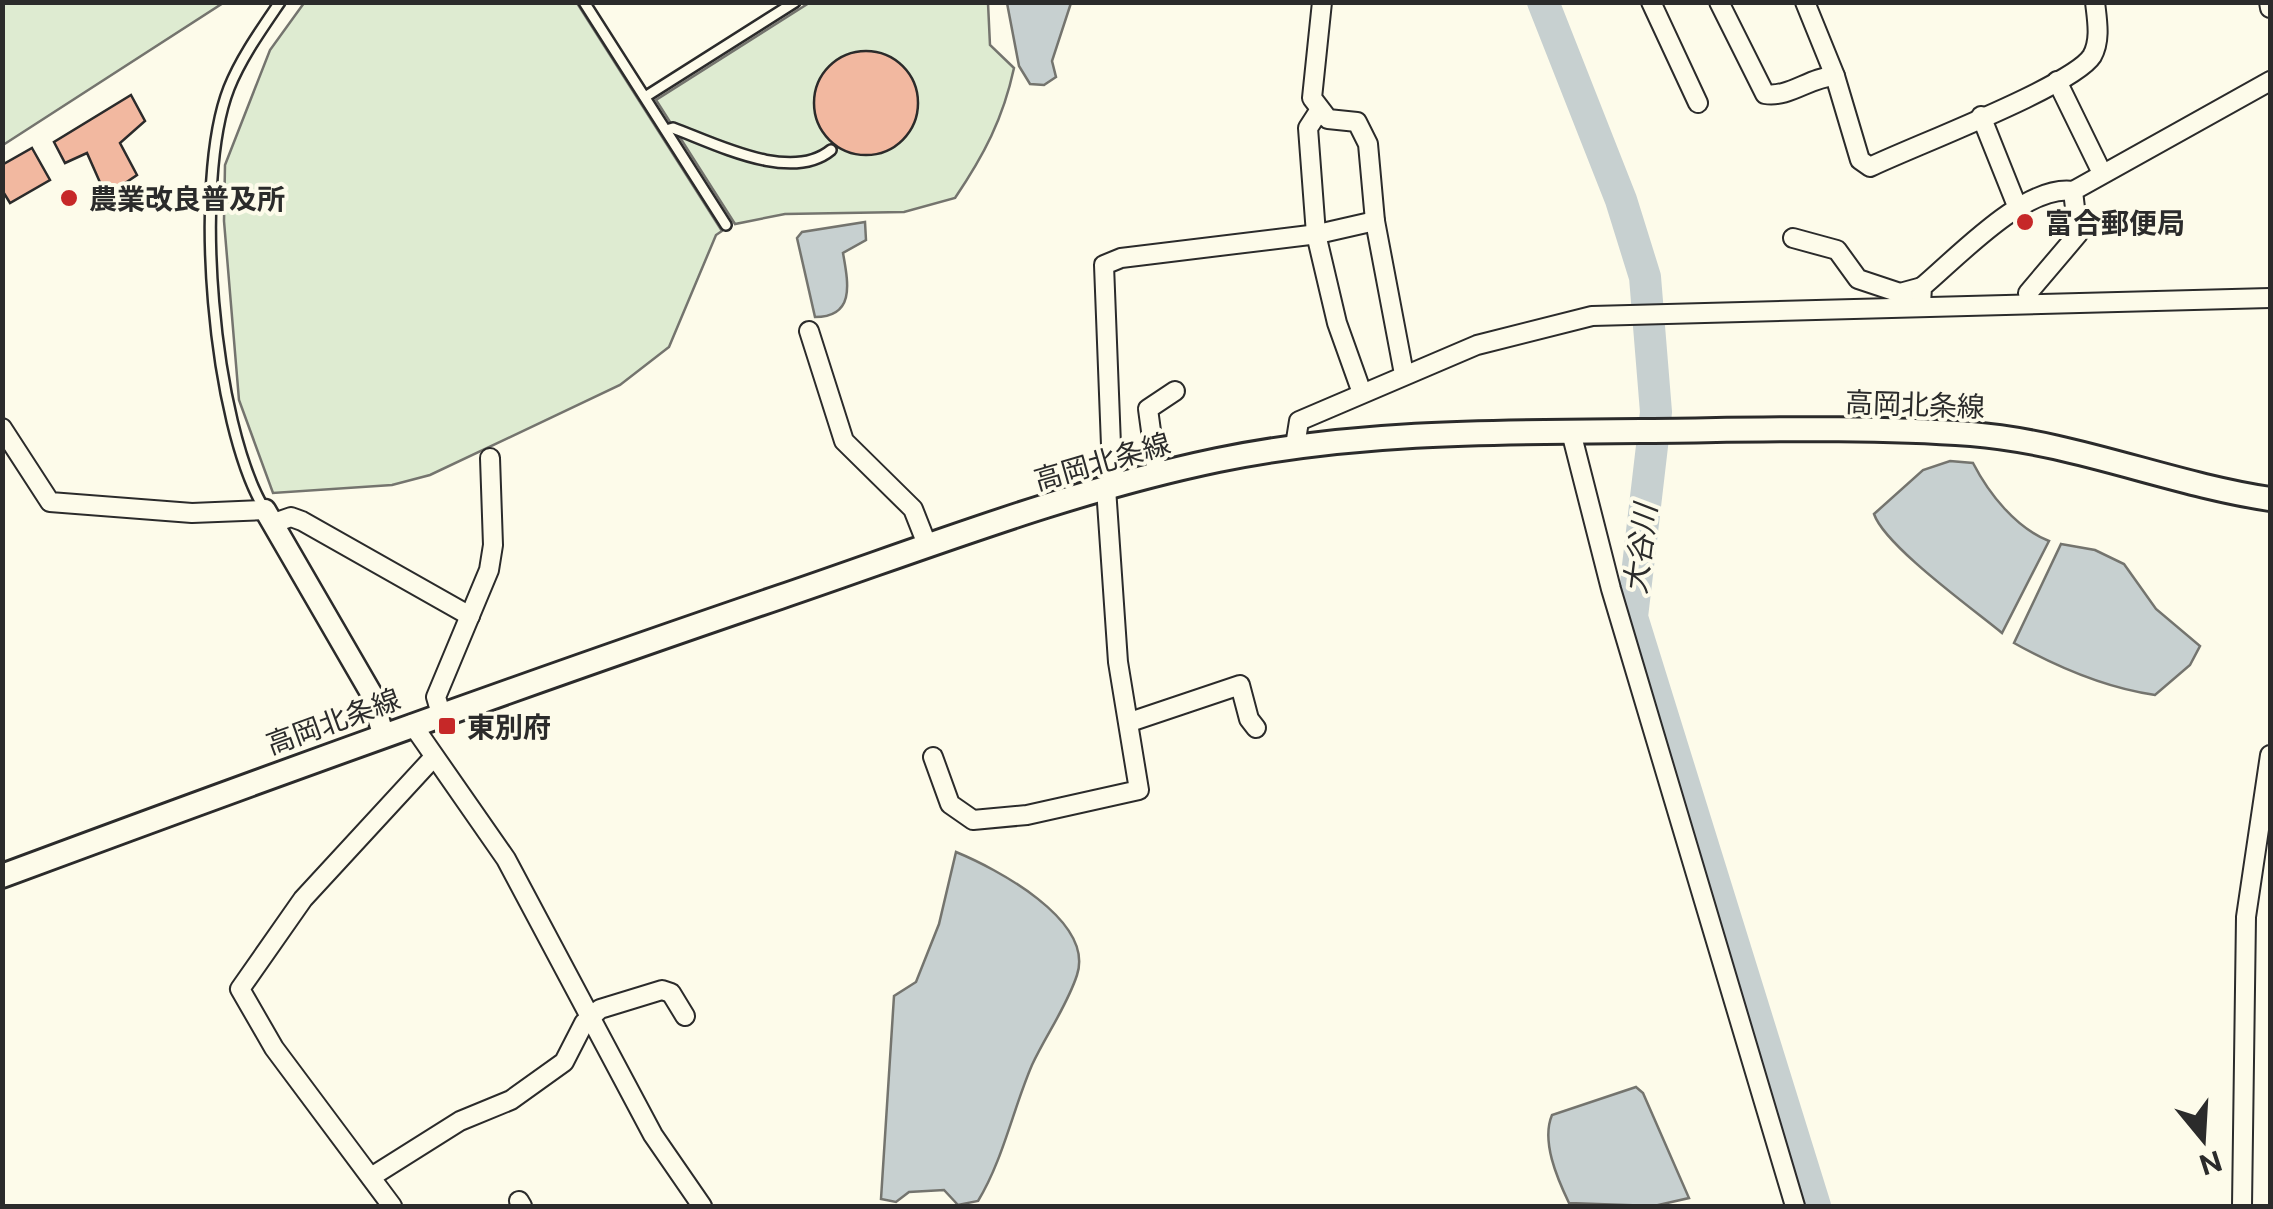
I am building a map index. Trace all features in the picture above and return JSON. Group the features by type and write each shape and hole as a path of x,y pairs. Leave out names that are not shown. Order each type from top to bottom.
{"main road":[{"name":"高岡北条線","path":"2,876 383,734 928,546 1112,487 1295,446 1434,434 1673,431 1979,435 2270,499"}],"street":[{"path":"1322,2 1312,98 1328,120 1357,122 1368,144 1375,221 1404,374"},
{"path":"1651,2 1698,103"},
{"path":"1719,2 1765,94 1778,96 1818,77 1834,76"},
{"path":"1804,2 1834,76 1860,160 1870,166 2057,82 2091,58 2098,34 2095,2"},
{"path":"1295,446 1299,421 1404,374 1477,345 1592,316 1668,311 1798,314 1921,296 2018,206 2063,189 2073,190 2101,171 2270,81"},
{"path":"2057,82 2101,171"},
{"path":"1320,111 1308,128 1316,234 1337,324 1362,393"},
{"path":"1981,116 2018,206"},
{"path":"2030,302 2028,292 2078,234 2073,190"},
{"path":"933,757 950,804 973,820 1027,815 1139,790 1118,662 1104,265 1121,258 1316,234 1375,221"},
{"path":"1794,238 1837,250 1858,279 1921,296 2030,302 2270,298"},
{"path":"809,331 844,441 913,510 928,546"},
{"path":"1157,475 1148,409 1175,390"},
{"path":"2,428 50,502 291,518 470,616"},
{"path":"1571,432 1611,590 1795,1206"},
{"path":"441,714 436,697 489,570 493,545 490,458"},
{"path":"269,516 371,693 383,734"},
{"path":"1130,722 1240,685 1248,718 1256,728"},
{"path":"412,724 506,859 653,1135 702,1206"},
{"path":"2242,1206 2246,916 2270,754"},
{"path":"392,1206 274,1048 240,990 303,899 434,758"},
{"path":"371,1177 460,1121 511,1100 564,1062 592,1015 662,990 671,993 685,1016"}],"lane":[{"path":"269,516 238,452 227,413 212,260 212,189 228,90 280,2"},
{"path":"584,2 726,225"},
{"path":"645,97 794,2"},
{"path":"666,130 673,128 781,162 809,163 831,150"}],"green space":[{"path":"3,2 223,2 223,3 3,145"},
{"path":"304,3 577,3 722,231 716,235 669,347 620,385 430,475 392,485 273,493 239,400 224,221 225,165 270,50"},
{"path":"809,3 988,3 990,45 1014,68 991,136 955,198 904,212 785,214 735,224 656,100"}],"shaded area":[{"path":"1007,3 1071,3 1052,61 1056,77 1044,85 1030,84 1019,66"},
{"path":"865,222 866,240 843,253 847,286 843,304 837,311 815,317 797,238 802,232"},
{"path":"1950,461 1973,463 2005,509 2025,528 2049,541 2002,633 1912,559 1881,527 1874,514 1923,470"},
{"path":"2061,544 2095,550 2124,564 2156,609 2200,646 2190,665 2155,695 2082,675 2014,643"},
{"path":"956,852 1016,883 1057,916 1079,955 1077,975 1032,1065 994,1169 978,1201 958,1205 944,1190 909,1192 896,1202 881,1199 894,996 916,982 939,924"},
{"path":"1636,1087 1643,1093 1689,1198 1654,1206 1569,1203 1549,1148 1552,1115"}],"building":[{"path":"866,51 886,55 903,66 914,83 918,103 914,123 903,140 886,151 866,155 846,151 829,140 818,123 814,103 818,83 829,66 846,55"},
{"path":"131,95 145,121 120,143 137,175 106,196 87,153 65,163 54,142"},
{"path":"32,148 50,180 10,203 2,190 2,165"}],"waterway":[{"name":"大谷川","path":"1543,2 1621,200 1645,277 1656,412 1632,617 1815,1206"}],"place":[{"name":"農業改良普及所","path":"69,198"},
{"name":"富合郵便局","path":"2025,222"},
{"name":"東別府","path":"447,726"}]}
